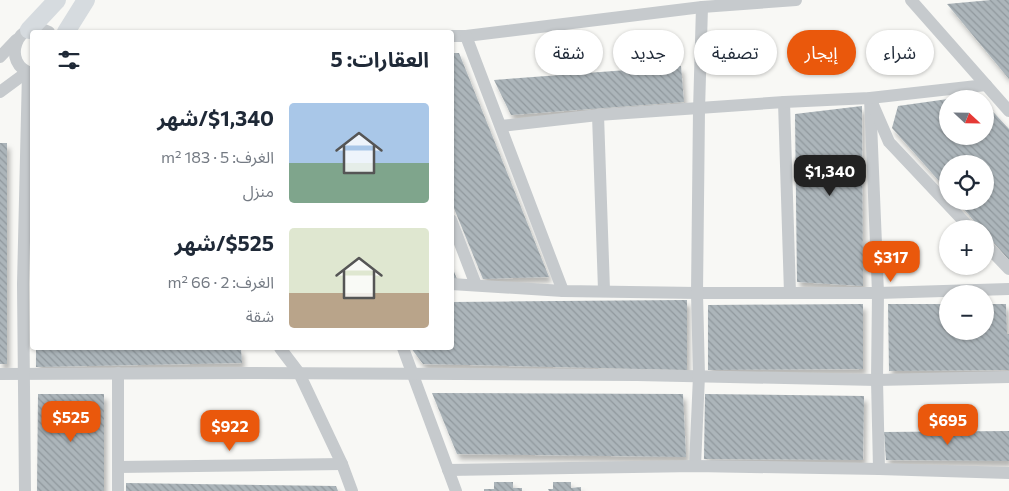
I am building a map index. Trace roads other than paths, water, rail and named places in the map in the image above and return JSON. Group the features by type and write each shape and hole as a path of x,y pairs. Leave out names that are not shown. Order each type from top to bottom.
{"main road":[{"path":"41,30 57,0"},
{"path":"67,30 86,0"}],"street":[{"path":"454,36 702,7 796,0"},
{"path":"911,0 1009,112"},
{"path":"695,466 699,376 699,110 702,7"},
{"path":"466,36 563,291"},
{"path":"0,57 30,39"},
{"path":"29,73 22,69 15,60 14,49 30,39"},
{"path":"0,92 29,73"},
{"path":"25,491 29,73"},
{"path":"501,126 598,116 699,110 784,102 870,98 986,85"},
{"path":"870,98 889,142 963,220"},
{"path":"870,98 878,293 879,468"},
{"path":"784,102 790,293"},
{"path":"598,116 604,290"},
{"path":"454,228 476,285"},
{"path":"994,253 1009,269"},
{"path":"454,284 563,291 604,290 698,293 878,293 1009,289"},
{"path":"282,350 299,373 342,464 352,491"},
{"path":"404,350 456,491"},
{"path":"118,372 118,491"},
{"path":"0,374 118,372 299,373 699,376 877,380 1009,377"},
{"path":"118,467 342,464"},
{"path":"448,470 695,466 879,468 1009,473"}]}
